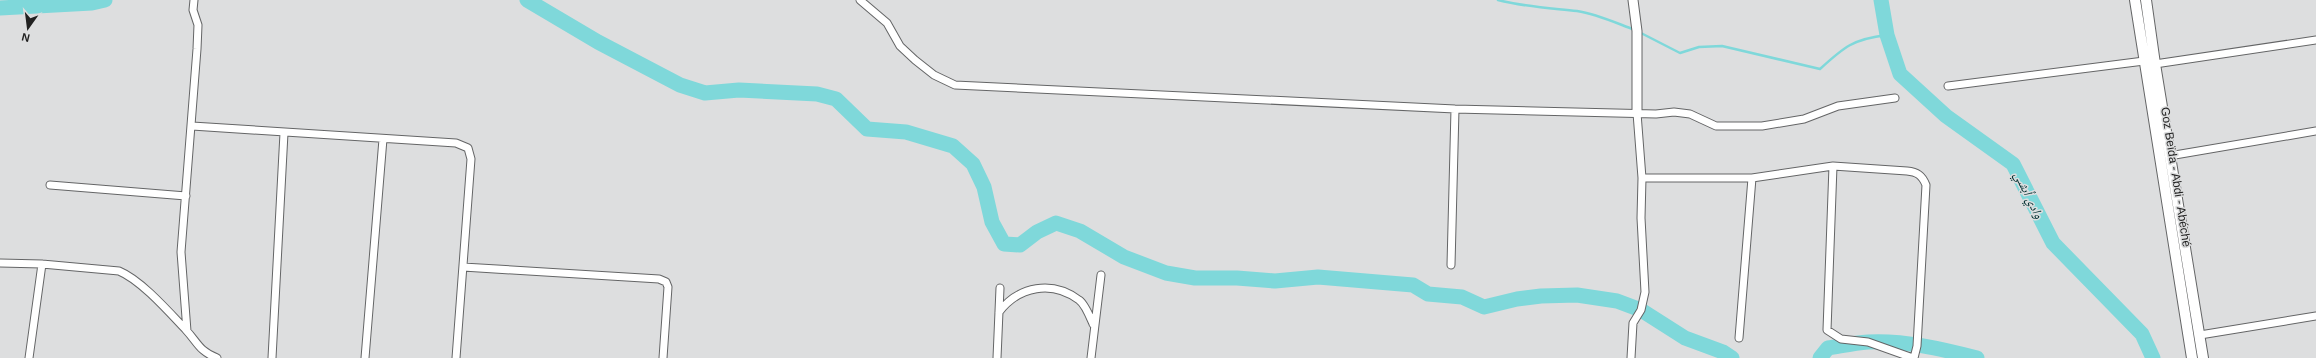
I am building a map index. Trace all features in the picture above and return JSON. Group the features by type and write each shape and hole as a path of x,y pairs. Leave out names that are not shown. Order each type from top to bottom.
{"main road":[{"path":"2136,2 2146,1 2169,156 2185,286 2200,335 2203,358"},
{"name":"Goz Beïda - Abdi - Abéché","path":"2136,2 2144,61 2185,286 2192,358"}],"street":[{"path":"187,331 181,252 197,49 198,25 193,10 194,0"},
{"path":"860,0 887,23 900,46 915,60 934,75 955,85 1455,109 1637,113 1674,112 1690,114 1716,126 1762,126 1804,119 1838,106 1895,98"},
{"path":"1631,358 1633,323 1641,310 1645,292 1641,218 1642,178 1637,113 1637,31 1633,0"},
{"path":"2155,64 2316,40"},
{"path":"1948,86 2144,61"},
{"path":"1451,265 1455,109"},
{"path":"192,126 456,143 468,148 471,159 456,358"},
{"path":"2169,156 2316,131"},
{"path":"272,358 284,133"},
{"path":"365,358 383,139"},
{"path":"1642,178 1752,178 1833,166 1914,172 1924,178 1926,184 1917,346 1914,358 1868,342 1841,339 1827,330 1833,166"},
{"path":"1739,338 1752,178"},
{"path":"50,185 186,196"},
{"path":"0,263 42,264 119,271 130,276 187,331 199,349 216,358"},
{"path":"29,358 42,264"},
{"path":"463,267 659,279 666,282 668,287 663,358"},
{"path":"1091,358 1093,324 1100,275"},
{"path":"999,312 1008,300 1038,287 1061,290 1080,300 1093,324"},
{"path":"998,358 1000,288"},
{"path":"2200,335 2316,316"}],"waterway":[{"path":"0,8 92,3 105,0"},
{"path":"527,0 598,42 680,85 705,93 739,90 817,94 836,99 867,129 906,132 953,146 973,164 984,187 992,222 1004,244 1020,245 1037,232 1056,223 1080,231 1124,257 1166,273 1195,278 1237,278 1275,281 1318,277 1413,285 1428,294 1462,297 1484,307 1517,299 1541,296 1577,295 1617,301 1641,310 1685,338 1723,352 1732,358"},
{"path":"1498,0 1527,6 1584,12 1635,30"},
{"name":"وادي أبشي","path":"1881,0 1887,35 1900,74 1946,116 2013,164 2053,243 2142,334 2153,358"},
{"path":"1639,32 1680,53 1699,47 1722,46 1820,69 1850,45 1866,39 1887,35"},
{"path":"1820,358 1828,348 1863,342 1895,342 1950,351 1977,358"}]}
